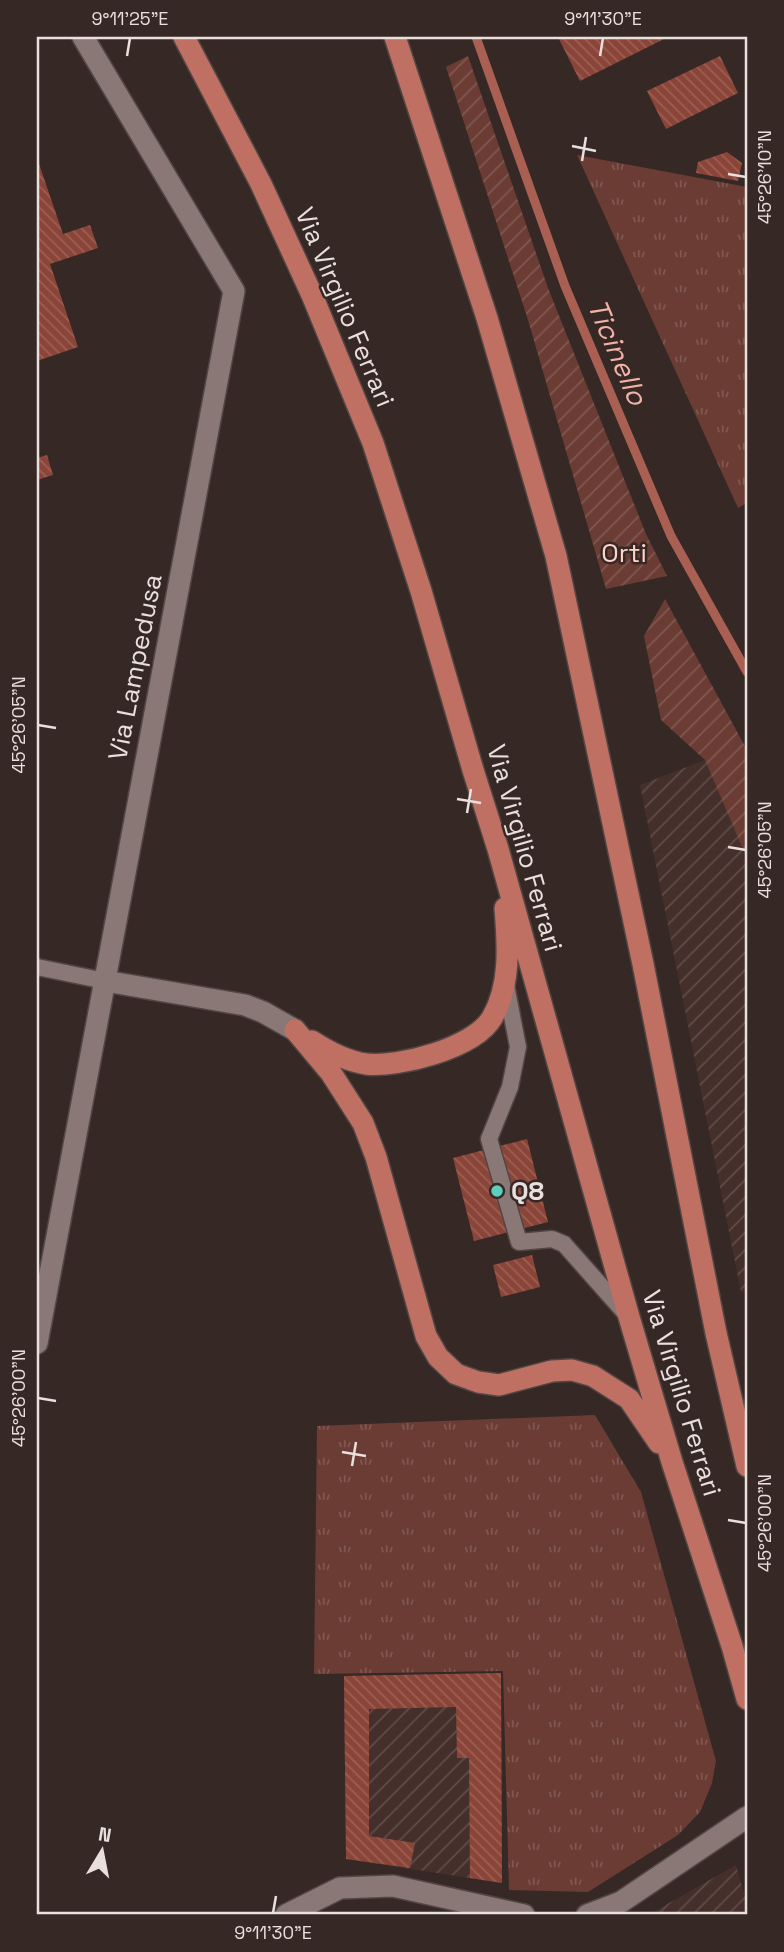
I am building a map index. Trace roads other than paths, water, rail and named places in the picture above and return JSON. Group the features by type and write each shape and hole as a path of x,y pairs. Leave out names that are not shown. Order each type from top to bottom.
{"main road":[{"name":"Via Virgilio Ferrari","path":"395,37 487,318 556,556 643,964 716,1333 747,1466"},
{"name":"Via Virgilio Ferrari","path":"185,38 261,184 313,295 373,443 421,591 498,849 672,1462 733,1646 747,1699"},
{"path":"295,1030 340,1057 366,1064 393,1065 458,1046 484,1029 499,1002 505,979 508,946 498,849"},
{"path":"295,1030 331,1073 363,1123 376,1157 426,1336 438,1357 456,1374 478,1382 499,1385 552,1371 572,1370 593,1376 629,1399 672,1462"}],"street":[{"name":"Via Lampedusa","path":"37,1343 234,291 83,37"},
{"path":"105,981 245,1006 263,1012 295,1030"},
{"path":"587,1915 621,1902 747,1816"},
{"path":"286,1915 340,1888 393,1886 524,1915"}],"lane":[{"path":"37,967 105,981"},
{"path":"505,979 518,1047 510,1087 489,1139 519,1242 552,1239 564,1244 629,1317"}],"waterway":[{"name":"Ticinello","path":"476,37 565,286 671,536 747,672"}],"place":[{"name":"Q8","path":"497,1191"}],"park label":[{"name":"Orti","path":"624,553"}]}
